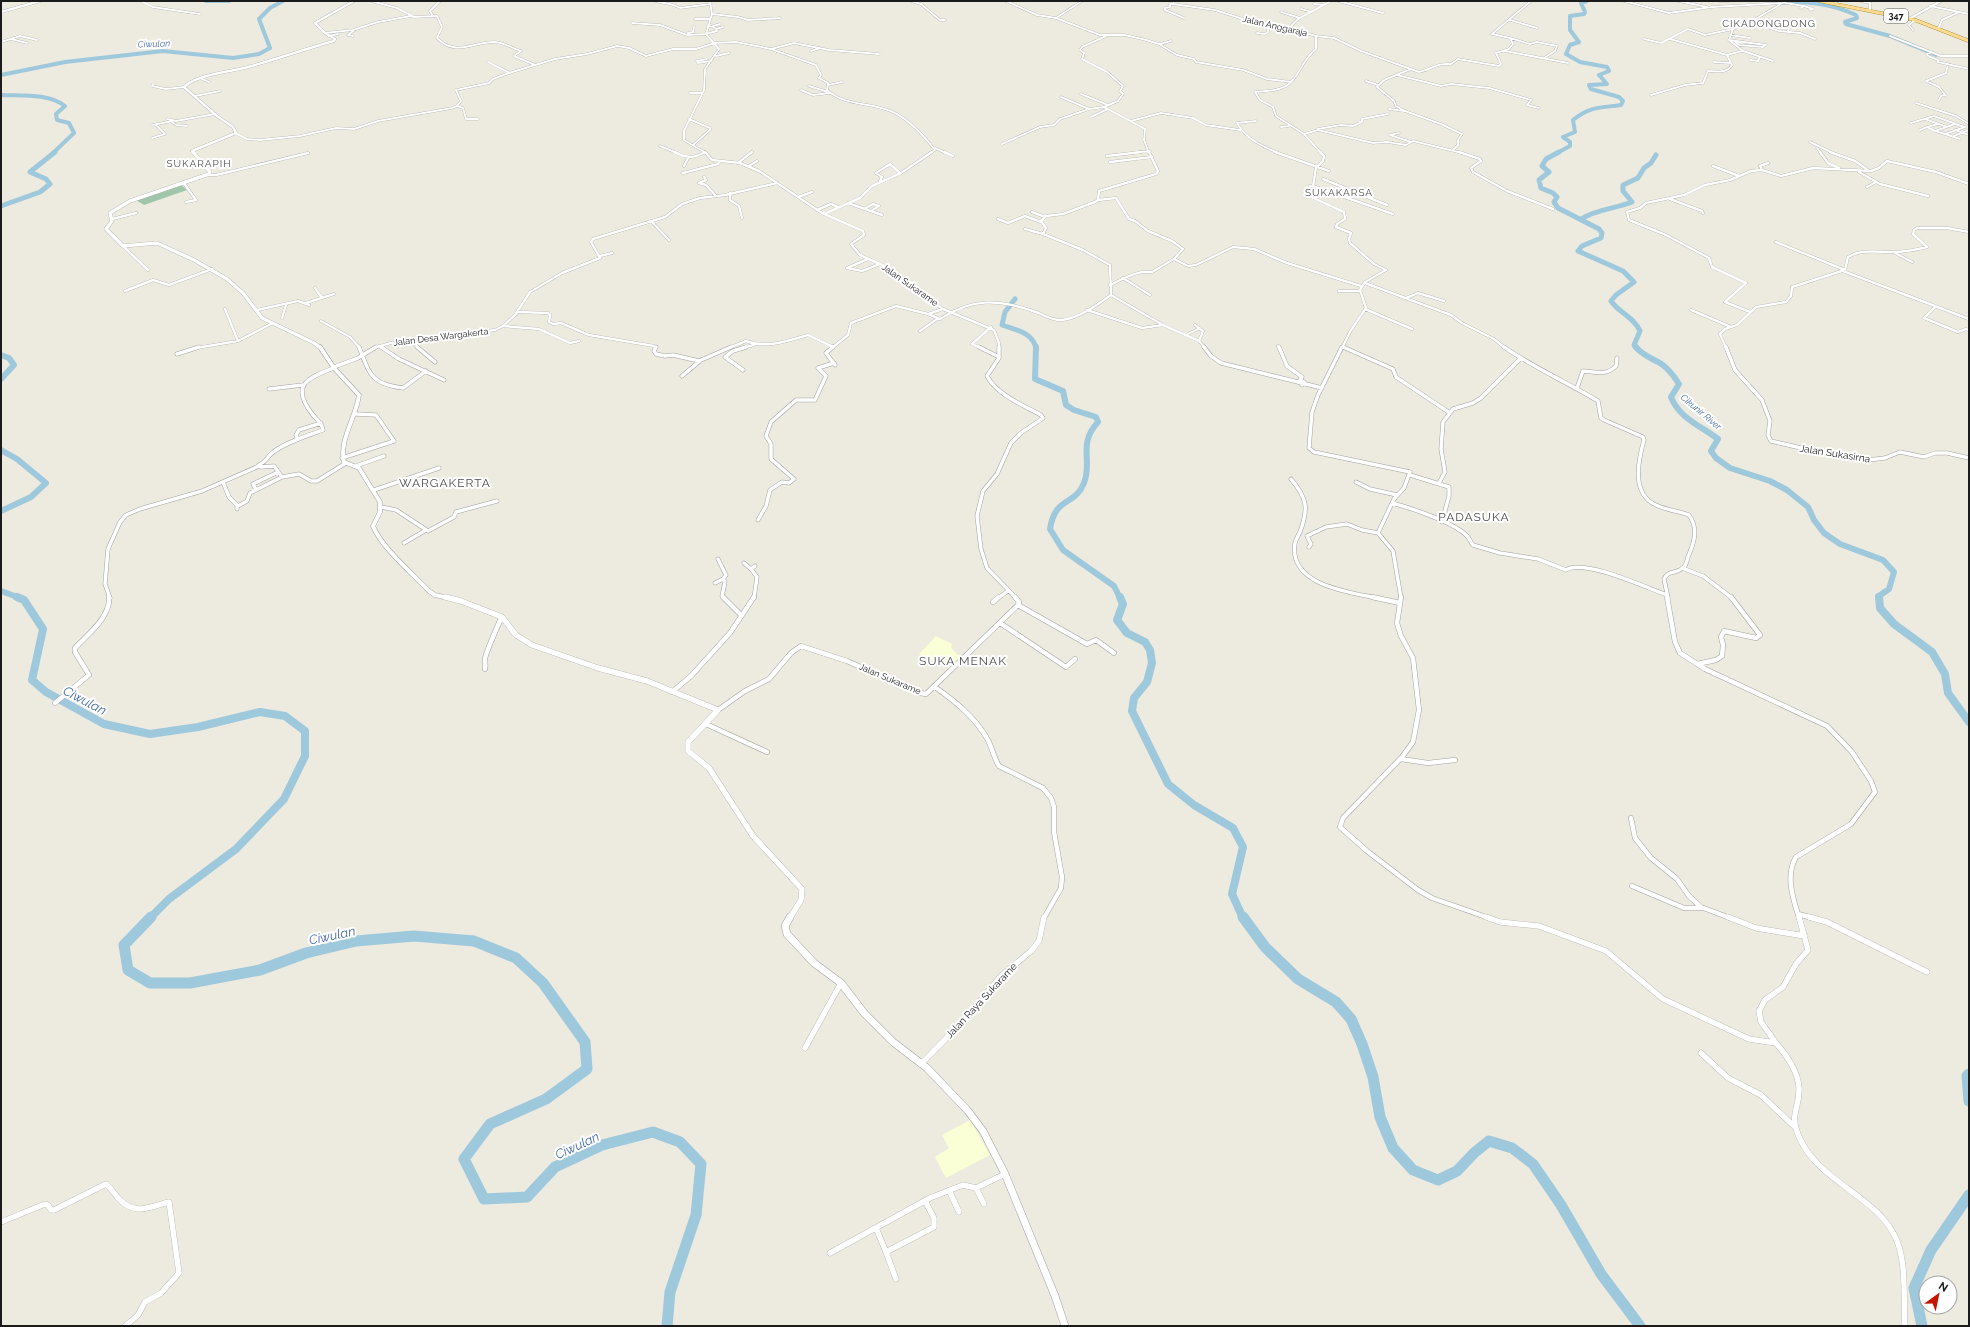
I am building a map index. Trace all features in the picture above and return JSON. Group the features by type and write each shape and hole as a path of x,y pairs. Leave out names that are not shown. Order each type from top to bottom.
{"main road":[{"name":"347","path":"1820,1 1915,20 1969,41"},
{"path":"1901,17 1916,14 1914,18 1915,20"}],"street":[{"path":"1,12 39,1"},
{"path":"141,1 144,4 158,8 200,14"},
{"path":"153,84 152,86 166,89 184,87 188,83 200,78 248,68 283,57 294,51 335,40 317,26 316,23 354,1"},
{"path":"371,1 395,7 409,13 411,16"},
{"path":"440,1 430,11 439,18 442,27 437,38 446,45 453,48 464,48 496,42 521,51 514,56 536,65"},
{"path":"656,1 665,5 674,4 680,8 710,2 712,14 706,34"},
{"path":"910,1 921,4 940,20 945,20"},
{"path":"1006,1 1037,15 1056,18 1106,36 1126,36 1160,44 1177,55 1195,59 1195,62 1243,70 1267,79 1291,82"},
{"path":"1056,18 1082,1"},
{"path":"1289,28 1300,18 1331,1"},
{"path":"1338,1 1383,13"},
{"path":"1531,1 1492,34 1530,44 1537,42 1557,46 1555,51 1544,58"},
{"path":"1624,1 1666,12 1707,7 1785,3 1813,9 1810,10"},
{"path":"1678,1 1707,7"},
{"path":"1719,1 1729,1"},
{"path":"1861,1 1870,2 1870,11"},
{"path":"1909,19 1941,1"},
{"path":"1172,3 1170,7 1164,8 1165,10 1182,16 1183,18"},
{"name":"Jalan Anggaraja","path":"1172,3 1215,10 1243,19 1276,25 1317,36 1316,49 1307,56 1291,82"},
{"path":"1644,39 1660,43 1670,40 1688,29 1705,35 1733,29 1752,22 1785,3"},
{"path":"1314,4 1324,5"},
{"path":"1930,6 1969,14"},
{"path":"1301,9 1312,12"},
{"path":"1281,12 1300,18"},
{"path":"1938,29 1942,20 1958,12"},
{"path":"712,14 739,17 745,20 761,20 774,16 780,18"},
{"path":"325,33 356,29 378,22 411,16 422,18 435,16"},
{"path":"695,19 710,19"},
{"path":"1778,19 1782,25 1789,28 1788,33"},
{"path":"1510,20 1537,28"},
{"path":"1913,30 1909,25 1915,20"},
{"path":"1752,22 1779,31 1800,33 1815,39"},
{"path":"632,23 661,25 684,34 706,34 716,32 716,30 723,27"},
{"path":"708,26 720,24"},
{"path":"1257,33 1266,34 1268,29 1276,25"},
{"path":"713,26 716,30"},
{"path":"693,32 694,27"},
{"path":"353,36 348,35 356,29"},
{"path":"1729,38 1733,29"},
{"path":"346,33 350,30"},
{"path":"684,34 700,32"},
{"path":"329,36 338,34"},
{"path":"689,118 696,123 710,128 710,130 700,137 700,140 693,145 684,139 684,132 689,118 703,93 705,84 705,69 720,49 706,34"},
{"path":"1,42 20,36 37,40"},
{"path":"1002,144 1041,127 1054,125 1060,119 1089,109 1114,104 1122,97 1123,94 1120,91 1123,86 1113,79 1107,72 1082,60 1084,53 1080,49 1106,36"},
{"path":"1317,36 1334,38 1361,51 1422,72 1434,65 1451,64 1458,59 1499,66 1501,64 1496,53 1504,51 1512,46 1510,38"},
{"path":"1890,36 1930,53 1944,57 1969,56"},
{"path":"1729,38 1750,40"},
{"path":"1729,38 1734,41 1743,45 1763,48 1766,45 1734,41"},
{"path":"1729,38 1743,51 1773,60"},
{"path":"10,39 27,43"},
{"path":"1670,40 1727,55 1743,51"},
{"path":"1160,44 1171,41"},
{"path":"457,106 461,99 455,91 456,90 489,83 492,79 562,57 587,54 614,47 623,47 646,56 673,49 699,48 715,42 736,42 771,49 816,65 822,75 819,78 828,83 827,90 830,93"},
{"path":"771,49 794,43 834,51 879,54"},
{"path":"811,51 820,48"},
{"path":"1504,51 1568,63"},
{"path":"715,56 729,53"},
{"path":"1930,53 1927,54 1929,57 1938,60 1938,62 1969,69"},
{"path":"1651,95 1685,85 1704,83 1708,70 1725,72 1732,66 1727,55"},
{"path":"1750,60 1758,61 1760,57"},
{"path":"707,59 697,61 698,63 712,61"},
{"path":"488,62 509,73"},
{"path":"1714,62 1731,63"},
{"path":"1939,100 1941,96 1945,96 1939,87 1926,81 1946,74 1948,64"},
{"path":"1366,81 1378,85 1411,69"},
{"path":"1397,75 1441,86 1451,84 1496,90 1532,100 1527,105 1539,108"},
{"path":"194,76 209,82"},
{"path":"828,86 842,82"},
{"path":"1291,82 1273,90 1255,91 1260,100 1271,105 1276,116 1289,126 1304,134 1324,156 1323,161 1316,168"},
{"path":"1378,85 1377,87 1394,101 1396,106 1405,111 1462,133 1463,134 1458,140 1458,145 1453,150"},
{"path":"809,86 830,93 843,101 883,108 898,114 934,148 953,156"},
{"path":"184,87 215,114 233,127 236,130 235,133"},
{"path":"801,90 813,95 830,93"},
{"path":"195,96 220,91"},
{"path":"690,94 703,93"},
{"path":"1081,94 1108,105"},
{"path":"1061,97 1089,109"},
{"path":"1916,103 1956,116 1969,125"},
{"path":"207,175 210,172 192,151 235,133 247,139 260,140 300,136 336,128 354,129 378,121 457,106 463,108 466,119 478,119"},
{"path":"1098,200 1099,191 1156,174 1158,170 1150,151 1143,143 1142,133 1145,129 1104,107"},
{"path":"1389,109 1405,111"},
{"path":"1091,117 1108,110"},
{"path":"1131,121 1161,113 1192,118 1204,125 1240,130"},
{"path":"152,125 215,114"},
{"path":"1304,134 1341,125 1352,126 1362,122 1362,119 1388,114"},
{"path":"1911,124 1934,116 1945,121 1965,126"},
{"path":"167,119 176,121"},
{"path":"1925,119 1969,135"},
{"path":"152,138 165,134 156,121"},
{"path":"1256,121 1238,122 1237,126 1240,130 1272,151 1316,168 1329,171"},
{"path":"1920,130 1945,121"},
{"path":"172,122 176,125 184,124 187,126"},
{"path":"1936,130 1963,122"},
{"path":"1944,134 1969,125"},
{"path":"1281,127 1289,126"},
{"path":"1927,127 1944,134 1960,138"},
{"path":"1318,130 1376,144 1387,142 1406,145 1416,141 1453,150 1480,159 1481,161 1471,168 1473,172 1507,192 1553,209"},
{"path":"1954,136 1969,130"},
{"path":"1400,133 1390,135 1411,142"},
{"path":"1810,142 1823,154 1828,162 1841,169"},
{"name":"Jalan Sukarame","path":"693,145 705,152 710,159 749,166 824,214 863,231 864,235 852,242 851,245 860,255 889,268 901,281 943,309 991,327"},
{"path":"1814,145 1855,161 1871,171"},
{"path":"660,146 688,158 695,158 705,152"},
{"path":"824,214 860,198 872,186 900,173 935,152 934,148"},
{"path":"1107,156 1150,151"},
{"path":"738,163 752,152"},
{"path":"148,270 106,229 112,219 110,215 112,212 126,203 183,182 207,175 216,175 276,162 308,153"},
{"path":"1110,162 1152,157"},
{"path":"684,166 688,158"},
{"path":"683,173 718,164 720,161"},
{"path":"1750,312 1725,302 1746,283 1712,267 1708,258 1668,236 1628,219 1627,212 1648,203 1670,199 1705,185 1730,180 1751,171 1762,170 1781,176 1809,169 1871,171 1879,168 1889,161 1936,172 1969,184"},
{"path":"749,166 757,162"},
{"path":"1762,170 1760,166 1768,163"},
{"path":"880,182 882,177 876,173 890,164 893,165 900,173"},
{"path":"1713,166 1739,176"},
{"path":"1316,168 1317,178 1313,186 1310,186 1307,195 1344,212 1345,219 1336,227 1351,233 1350,243 1374,264 1386,270 1362,287 1339,291"},
{"path":"1855,170 1876,182 1928,196"},
{"path":"704,177 706,180 699,183 706,186 715,196"},
{"path":"1323,179 1387,205"},
{"path":"183,182 195,198 185,202"},
{"path":"1867,187 1876,182"},
{"path":"600,256 591,242 592,240 665,217 682,204 700,198 777,183"},
{"path":"1313,186 1393,214"},
{"path":"798,197 812,192"},
{"path":"730,193 730,200 739,206 742,218"},
{"path":"1032,212 1045,217 1063,214 1098,200 1116,198 1129,219 1134,220 1150,233 1182,247 1183,249 1174,259 1152,272 1145,271 1123,278 1110,285"},
{"path":"1670,199 1702,211 1703,213"},
{"path":"848,203 882,215"},
{"path":"817,210 831,204 838,207"},
{"path":"864,209 873,204 879,205 871,211"},
{"path":"112,219 136,213"},
{"path":"1008,223 1024,216 1042,222 1046,228 1043,234"},
{"path":"1042,222 1045,217"},
{"path":"998,219 1013,225"},
{"path":"651,222 669,240"},
{"path":"1844,271 1848,257 1852,255 1868,251 1893,252 1918,250 1927,247 1913,234 1914,230 1917,228 1947,228 1969,232"},
{"path":"1025,229 1043,234 1083,250 1108,263 1111,266 1111,295 1120,302 1134,308 1163,325 1199,341 1211,356 1221,363 1302,385 1322,388"},
{"path":"1776,242 1844,271 1969,319"},
{"path":"123,246 156,243 212,269 233,284 257,310 262,318 271,324 314,343 322,350 334,368 359,395 356,414 345,441 342,458 346,463 356,466 384,456"},
{"path":"1174,259 1188,266 1196,265 1233,247 1254,249 1260,253 1287,263 1362,287 1406,298 1451,315 1462,323 1497,340 1503,347 1521,358 1577,388 1599,403 1601,418 1643,437 1644,440 1638,460 1640,489 1642,496 1654,504 1690,516 1696,535 1694,546 1682,568"},
{"path":"1893,252 1912,262"},
{"name":"Jalan Desa Wargakerta","path":"303,385 313,377 363,355 368,350 379,346 390,343 486,332 503,326 518,312 530,292 562,273 595,261 600,256 612,253"},
{"path":"868,259 847,268 862,271 880,264"},
{"path":"125,291 153,280 169,285 212,269"},
{"path":"1692,310 1731,327 1737,325 1758,306 1786,302 1791,296 1792,287 1795,285 1812,282 1844,271"},
{"path":"1123,278 1150,294"},
{"path":"1362,287 1365,309 1342,347 1312,412 1309,432 1309,448 1311,450 1401,468 1408,471 1410,475 1448,486 1450,489 1442,522"},
{"path":"315,288 322,298"},
{"path":"1406,298 1418,293 1444,301"},
{"path":"257,310 286,305 298,301 307,304 334,294"},
{"path":"920,331 937,319 961,306 983,301 1009,304 1060,320 1073,317 1111,295"},
{"path":"282,318 286,305"},
{"path":"758,520 766,506 770,490 782,482 789,483 794,479 788,472 776,466 771,459 771,444 766,437 771,422 788,409 792,403 799,399 814,401 820,395 822,382 826,376 819,368 834,364 826,353 848,335 849,326 851,323 894,306 928,314 937,319"},
{"path":"1935,307 1924,318 1958,332 1966,329 1969,330"},
{"path":"225,309 238,341"},
{"path":"928,314 943,309"},
{"path":"1365,309 1412,329"},
{"path":"1087,310 1142,328 1163,325"},
{"path":"518,312 548,314 550,315 548,320 550,323 561,323 579,332 654,346 656,347 654,352 660,356 673,355 696,361 746,341 754,345"},
{"path":"321,321 353,339 363,355 365,366 369,372 378,381 384,384 403,388 426,371"},
{"path":"177,354 204,346 238,341 271,324"},
{"path":"1195,324 1203,333 1199,341"},
{"path":"503,326 539,329 570,343 579,341"},
{"path":"999,357 972,344 991,327 996,332 999,357 987,376 988,381 1001,391 1041,415 1043,418 1038,423 1021,433 1011,443 997,474 983,492 977,516 981,549 987,568 1019,602 1018,605 1087,644 1096,640 1114,653"},
{"name":"Jalan Sukasirna","path":"1731,327 1720,334 1735,370 1762,400 1770,421 1768,435 1771,441 1822,453 1868,460 1885,458 1900,452 1922,457 1935,453 1947,453 1969,458"},
{"path":"1186,335 1200,328"},
{"path":"743,370 725,357 733,351 754,345 776,344 808,335 833,347"},
{"path":"414,341 415,345 423,354 435,362"},
{"path":"379,346 399,359 444,380"},
{"path":"1278,346 1285,358 1287,366 1302,377 1300,380 1304,382 1302,385"},
{"path":"1342,347 1393,369 1396,377 1450,414"},
{"path":"1439,483 1445,470 1440,449 1443,424 1454,408 1473,403 1481,398 1521,358"},
{"path":"1577,388 1583,371 1600,373 1609,372 1616,366 1617,358"},
{"path":"682,376 701,360"},
{"path":"269,389 303,385"},
{"path":"55,703 88,678 89,675 75,652 75,648 103,618 108,609 110,599 106,584 108,549 120,522 133,511 202,491 261,465 268,460 270,455 298,439 322,430 324,427 301,396 300,390 303,385"},
{"path":"342,458 394,441 376,415 356,414"},
{"path":"298,439 296,435 299,430 321,423"},
{"path":"223,482 229,497 237,507 247,502 248,494 282,477 299,474 311,481 317,481 346,463"},
{"path":"261,465 274,466 282,477"},
{"path":"356,466 374,490 381,507 373,526 375,531 395,556 429,591 435,595 461,601 502,617 516,635 532,645 598,668 638,677 718,710 688,742 688,751 709,768 753,836 800,885 803,894 785,926 786,934 814,962 841,983 864,1013 893,1042 921,1064 968,1111 983,1131 1005,1174 1055,1296 1065,1326"},
{"path":"374,490 439,468"},
{"path":"256,490 253,484 278,472"},
{"path":"1378,533 1392,503 1404,488 1410,475"},
{"path":"1291,479 1301,491 1306,504 1307,512 1295,543 1299,568 1302,573 1323,584 1346,592 1400,602"},
{"path":"1356,482 1370,489 1397,495"},
{"path":"404,543 426,530 430,531 441,523 454,517 456,512 497,501"},
{"path":"1392,503 1412,508 1442,522 1468,537 1472,545 1509,555 1517,555 1547,562 1567,570 1570,567 1595,568 1667,595"},
{"path":"381,507 396,510 426,530"},
{"path":"1309,547 1311,544 1308,536 1327,526 1347,524 1378,533 1393,551 1402,595 1397,616 1397,623 1401,636 1413,658 1419,710 1413,742 1401,759 1342,818 1340,827 1346,834 1418,890 1432,898 1500,922 1540,926 1606,951 1616,957 1652,992 1664,999 1748,1039 1776,1043"},
{"path":"715,583 723,579 726,575 718,559"},
{"path":"672,692 691,676 730,633 741,615 756,596 757,577 744,563"},
{"path":"751,569 755,566"},
{"path":"1696,664 1723,656 1725,653 1721,637 1724,632 1733,632 1756,638 1760,634 1730,596 1703,576 1682,568 1668,573 1665,576 1663,585 1670,607 1673,637 1678,649 1696,664 1827,726 1852,752 1874,786 1875,792 1873,796 1855,821 1845,829 1820,842 1793,860 1790,867 1791,892 1808,950 1805,956 1796,964 1784,987 1764,1001 1760,1008 1759,1016 1762,1025 1786,1054 1793,1067 1798,1084 1797,1102 1794,1114 1796,1128 1802,1142 1814,1162 1886,1222 1897,1240 1902,1262 1905,1326"},
{"path":"723,579 725,582 722,596 733,606 738,614 741,615"},
{"path":"993,602 1008,591"},
{"name":"Jalan Sukarame","path":"718,710 745,691 769,679 791,653 801,646 847,661 920,693 928,694 1018,605"},
{"path":"485,669 486,665 484,659 495,636 496,627 502,617"},
{"path":"1000,623 1066,667 1075,659"},
{"name":"Jalan Raya Sukarame","path":"921,1064 963,1021 1001,976 1031,951 1039,940 1042,921 1061,888 1062,877 1054,832 1054,807 1051,798 1043,788 999,766 989,742 976,721 956,702 936,687"},
{"path":"706,724 767,752"},
{"path":"1401,759 1425,764 1441,764 1455,760"},
{"path":"1631,818 1635,838 1651,858 1677,879 1689,896 1703,908 1750,926 1804,936"},
{"path":"1632,886 1684,908 1703,908"},
{"path":"1798,914 1827,922 1904,959 1927,972"},
{"path":"805,1048 841,983"},
{"path":"1701,1053 1728,1078 1761,1095 1796,1128"},
{"path":"830,1253 925,1201 949,1190 963,1185 976,1188 1005,1174"},
{"path":"1,1222 45,1204 49,1205 51,1210 56,1209 106,1184 121,1201 136,1209 149,1210 169,1202 172,1239 179,1273 161,1293 145,1302 138,1315 125,1326"},
{"path":"976,1188 984,1204"},
{"path":"949,1190 959,1212"},
{"path":"886,1252 934,1227 934,1218 925,1201"},
{"path":"876,1228 896,1279"}],"shaded area":[{"path":"181,185 187,190 144,205 136,200"},
{"path":"936,636 952,644 951,648 961,658 951,669 919,654"},
{"path":"970,1120 990,1155 946,1178 935,1157 949,1148 942,1135"}],"waterway":[{"name":"Ciwulan","path":"206,1 229,1"},
{"name":"Ciwulan","path":"1,75 65,62 163,51 233,58 259,54 270,48 259,19 270,8 283,1"},
{"name":"Cikunir River","path":"1557,153 1570,146 1570,142 1563,137 1575,132 1573,120 1579,115 1601,107 1621,105 1623,101 1619,97 1591,89 1589,85 1607,84 1599,75 1609,71 1607,67 1580,62 1566,54 1570,45 1579,42 1570,30 1570,16 1584,14 1585,12 1581,3 1587,1"},
{"path":"1778,3 1798,2 1827,5 1837,8 1856,15 1857,18 1845,22 1846,24 1890,36 1936,55"},
{"name":"Ciwulan","path":"1,95 43,97 65,106 56,114 57,120 69,123 74,133 53,153"},
{"name":"Ciwulan","path":"1,206 40,192 50,184 46,179 30,172 55,152"},
{"name":"Cikunir River","path":"1559,152 1546,159 1542,166 1549,172 1539,180 1541,188 1553,193 1557,197 1554,202 1558,208 1599,229 1602,233 1601,238 1582,246 1578,251 1623,271 1634,282 1616,295 1611,301 1634,322 1640,331 1634,345 1636,348"},
{"path":"1581,219 1593,213 1632,202 1623,191 1623,185 1638,178 1644,168 1651,163 1656,155"},
{"path":"1015,299 1005,312 1002,325 1023,332 1031,338 1036,348"},
{"name":"Cikunir River","path":"1636,347 1638,350 1663,365 1675,378 1679,384 1671,397 1679,411 1718,439 1711,451 1716,458 1730,468 1770,481 1787,490 1808,507 1814,520 1824,533 1840,544 1883,560 1894,572 1889,589 1879,597"},
{"path":"1036,348 1035,379 1063,391 1066,405 1074,410 1096,417 1098,422 1088,438 1086,452 1087,467 1084,483 1076,495 1056,511 1050,529 1063,550 1114,586 1120,598"},
{"name":"Ciwulan","path":"1,355 9,358 14,365 1,379"},
{"name":"Ciwulan","path":"1,450 17,459 46,483 31,497 1,511"},
{"name":"Ciwulan","path":"1,591 20,598"},
{"name":"Ciwulan","path":"17,597 24,600 43,629 32,680 46,692 104,724 150,734 198,727 260,712 285,716 305,731 305,756 284,799 236,849 169,899 151,917"},
{"path":"1120,597 1123,604 1117,620 1127,633 1145,642 1150,650 1152,663 1147,682 1134,698 1132,711 1168,784 1194,805 1233,828 1243,847 1232,894 1243,918"},
{"name":"Cikunir River","path":"1879,597 1880,608 1894,624 1932,652 1945,674 1948,693 1969,722"},
{"name":"Ciwulan","path":"151,917 124,945 128,970 150,983 190,983 260,970 306,953 356,941 414,936 474,941 516,958 543,983 585,1042 587,1069 546,1099 490,1124 464,1159 484,1199 527,1197 555,1167 602,1145 653,1132 680,1142 701,1164 696,1215 670,1292 667,1326"},
{"path":"1243,917 1265,947 1298,979 1336,1002 1351,1019 1362,1044 1373,1077 1380,1117 1393,1148 1413,1170 1438,1180 1457,1171 1474,1153 1489,1141 1512,1148 1533,1164 1561,1205 1601,1274 1640,1326"},
{"name":"Cikunir River","path":"1969,1074 1967,1076 1969,1101"},
{"name":"Cikunir River","path":"1922,1326 1914,1288 1931,1250 1969,1195"}],"district":[{"name":"CIKADONGDONG","path":"1769,23"},
{"name":"SUKARAPIH","path":"199,163"},
{"name":"SUKAKARSA","path":"1339,192"},
{"name":"WARGAKERTA","path":"445,483"},
{"name":"PADASUKA","path":"1474,517"},
{"name":"SUKA MENAK","path":"963,661"}]}
